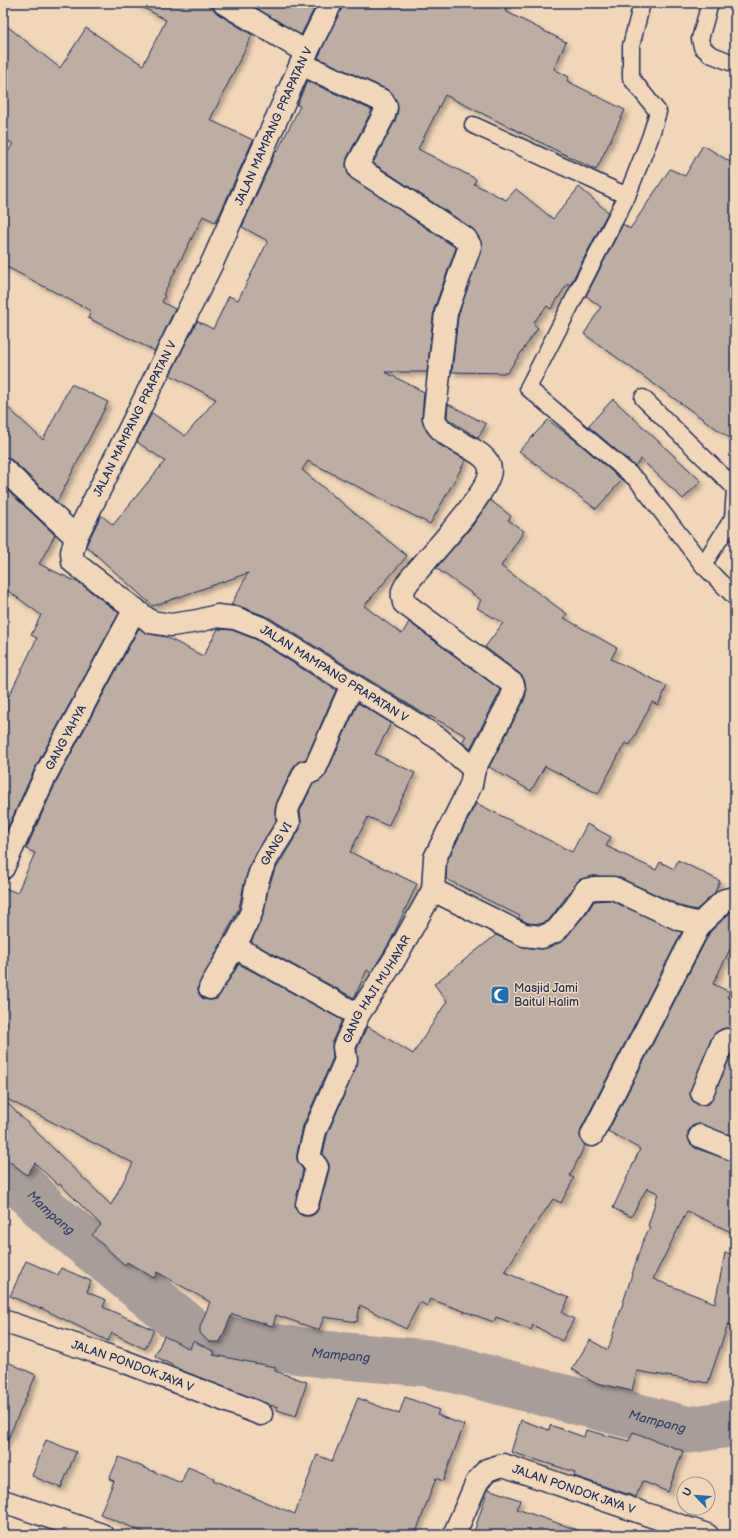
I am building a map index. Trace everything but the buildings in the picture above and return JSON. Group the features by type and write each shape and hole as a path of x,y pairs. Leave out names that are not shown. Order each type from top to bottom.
{"street":[{"path":"224,3 304,58 383,101 386,107 384,115 358,164 359,169 466,239 470,246 446,313 434,418 441,431 485,458 490,469 488,482 443,542 406,584 402,593 404,603 513,684 514,690 511,699 474,768 471,785 435,858 433,890 524,936 542,937 556,931 576,906 586,890 595,888 613,888 679,920 700,924"},
{"name":"JALAN MAMPANG PRAPATAN V","path":"331,3 304,58 212,263 76,537 72,552 73,562 151,622 171,625 198,621 217,616 235,618 261,628 438,738 474,768"},
{"path":"3,469 76,537"},
{"name":"GANG YAHYA","path":"3,868 47,772 135,609"},
{"name":"GANG VI","path":"210,988 233,946 242,933 252,912 255,903 256,883 289,823 287,812 288,807 305,772 313,771 315,769 352,685"},
{"name":"GANG HAJI MUHAYAR","path":"307,1204 317,1167 309,1157 315,1131 346,1060 344,1047 358,1015 394,960 433,890"},
{"path":"592,1134 700,924 726,900 735,898"},
{"path":"233,946 358,1015"},
{"path":"702,1093 723,1042 727,1040 735,1043"},
{"path":"700,1136 735,1150"},
{"name":"JALAN PONDOK JAYA V","path":"3,1322 122,1361 261,1414"},
{"name":"JALAN PONDOK JAYA V","path":"454,1535 478,1482 487,1470 503,1465 707,1535"},
{"path":"3,1501 102,1535"}],"lane":[{"path":"642,3 631,46 631,78 658,112 650,138 627,196 528,388 637,480 703,565 735,597"},
{"path":"710,3 700,39 702,47 710,54 735,64"},
{"path":"473,125 627,196"},
{"path":"643,398 735,489 734,518 703,565"}],"waterway":[{"name":"Mampang","path":"3,1166 48,1212 199,1336 322,1354 428,1363 689,1430 735,1423"}],"place":[{"name":"Masjid Jami Baitul Halim","path":"500,995"}]}
